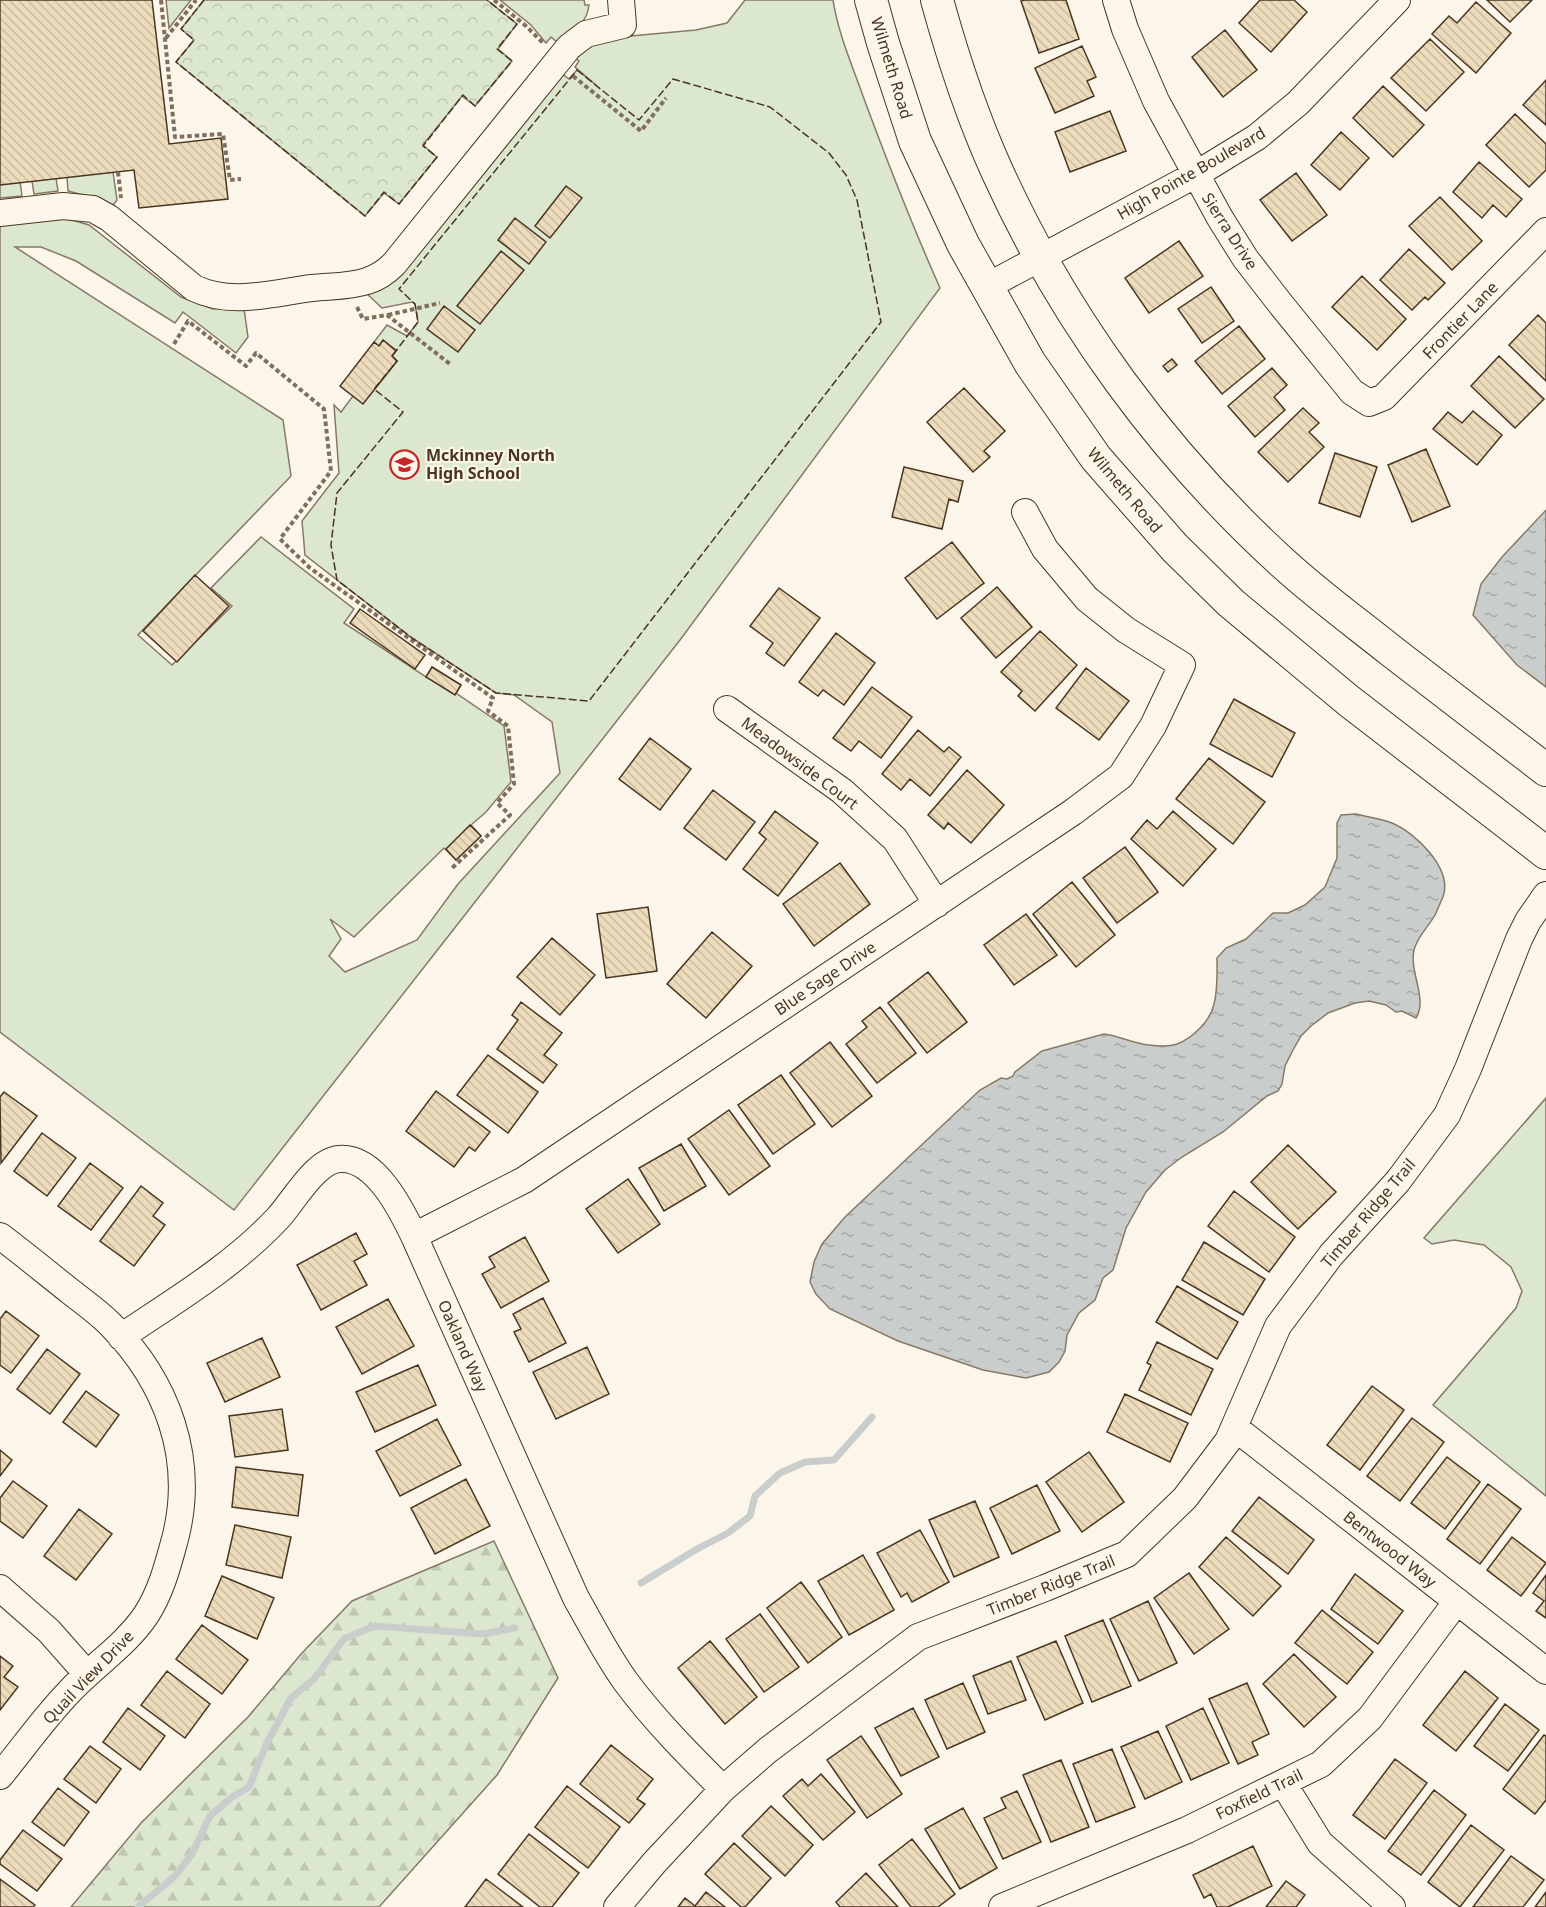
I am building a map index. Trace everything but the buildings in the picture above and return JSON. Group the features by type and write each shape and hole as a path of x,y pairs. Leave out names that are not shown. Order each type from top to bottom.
{"main road":[{"name":"Wilmeth Road","path":"871,0 915,141 937,190 986,287 1030,363 1096,458 1202,576 1263,631 1349,701 1546,853"},
{"path":"937,0 976,121 997,172 1041,258 1133,399 1176,453 1285,566 1546,770"}],"street":[{"path":"0,213 63,206 93,209 109,218 194,288 208,294 236,297 346,285 368,280 387,271 394,264 569,47 586,34 623,25 621,0"},
{"name":"Sierra Drive","path":"1116,0 1125,29 1156,101 1195,175 1245,258 1352,392 1369,403"},
{"name":"High Pointe Boulevard","path":"986,287 1195,175 1257,137 1312,89 1397,0"},
{"name":"Frontier Lane","path":"1369,403 1384,397 1546,231"},
{"name":"Blue Sage Drive","path":"414,1236 524,1179 1073,812 1121,776 1153,726 1182,665 1126,630 1087,599 1045,549 1025,512"},
{"name":"Meadowside Court","path":"727,709 842,791 895,839 936,904"},
{"name":"Timber Ridge Trail","path":"617,1907 654,1863 723,1789 768,1750 918,1638 1127,1554 1185,1498 1228,1441 1278,1326 1330,1255 1398,1181 1447,1114 1468,1069 1519,939 1546,895"},
{"name":"Oakland Way","path":"122,1336 236,1257 280,1216 318,1169 326,1163 336,1159 347,1159 374,1174 399,1207 414,1236 576,1598 602,1645 625,1681 646,1707 723,1789"},
{"name":"Quail View Drive","path":"0,1236 93,1309 122,1336 145,1365 170,1415 181,1466 182,1504 170,1563 146,1615 123,1643 87,1674 59,1703 0,1776"},
{"name":"Bentwood Way","path":"1234,1427 1546,1671"},
{"path":"0,1588 42,1624 87,1674"},
{"name":"Foxfield Trail","path":"1002,1907 1187,1830 1321,1764 1370,1718 1457,1601"},
{"path":"1283,1783 1320,1843 1392,1907"}],"path":[{"path":"161,0 175,137 223,134 230,180 241,179"},
{"path":"166,38 196,0"},
{"path":"494,0 526,26 558,61 641,131 666,98"},
{"path":"346,285 363,319 440,303"},
{"path":"387,315 450,364"},
{"path":"174,344 188,321 246,366 256,353 324,409 331,471 280,539 310,568 493,698 488,711 508,726 514,784 497,803 510,815 452,868"}],"green space":[{"path":"166,0 191,0 169,28"},
{"path":"204,0 487,0 517,24 498,49 512,61 475,106 462,96 423,145 437,157 399,204 384,193 365,216 176,62 194,40 181,29"},
{"path":"500,0 584,0 585,5 589,5 585,18 578,27 557,42 551,37 546,43 531,25"},
{"name":"Mckinney North High School","path":"745,0 833,0 842,37 863,96 940,288 680,640 234,1210 0,1032 0,224 65,218 89,225 181,297 213,309 244,309 248,337 236,353 183,312 175,323 76,261 41,247 15,247 283,420 291,476 138,635 172,665 232,606 211,588 261,537 354,609 344,623 426,677 432,667 461,685 456,693 504,726 511,782 486,812 471,825 481,836 456,860 444,848 354,937 330,919 341,939 329,956 345,972 417,940 458,884 560,773 552,722 514,695 496,693 412,638 305,555 302,521 339,473 334,405 341,412 353,396 363,403 397,361 392,356 396,350 383,340 379,346 374,342 387,325 407,336 418,322 415,304 412,302 382,308 365,292 562,74 569,79 577,70 596,85 575,67 579,61 573,57 591,44 620,37 696,30 727,23"},
{"path":"113,172 117,200 110,209 98,199 68,191 67,177"},
{"path":"56,178 58,191 34,194 32,181"},
{"path":"20,182 22,196 0,198 0,184"},
{"path":"1546,1098 1546,1496 1433,1405 1516,1308 1522,1291 1511,1267 1484,1245 1454,1240 1432,1244 1424,1238"},
{"path":"494,1541 558,1678 497,1775 379,1907 71,1907 141,1823 248,1717 302,1653 352,1601"}],"water":[{"path":"1546,510 1546,687 1517,665 1473,615 1481,584 1502,557"},
{"path":"1356,814 1392,823 1412,835 1430,853 1443,875 1445,886 1443,897 1414,950 1414,967 1420,1002 1416,1018 1402,1011 1396,1012 1386,1005 1369,1001 1355,1003 1328,1013 1311,1026 1301,1036 1293,1050 1285,1066 1282,1084 1278,1091 1267,1096 1223,1132 1165,1170 1146,1192 1126,1228 1113,1270 1103,1278 1095,1300 1079,1313 1067,1335 1065,1351 1059,1362 1049,1372 1026,1378 983,1370 898,1341 830,1309 816,1294 810,1282 814,1262 822,1244 845,1217 980,1090 1001,1078 1007,1079 1013,1076 1042,1051 1104,1034 1143,1044 1171,1046 1195,1033 1209,1016 1214,1004 1217,987 1217,958 1226,948 1246,939 1273,913 1288,913 1305,905 1325,887 1337,858 1337,823 1341,815"}],"waterway":[{"path":"641,1583 728,1533 750,1516 755,1496 780,1473 805,1462 834,1460 872,1417"},
{"path":"138,1907 175,1876 192,1854 210,1816 232,1797 249,1787 266,1745 291,1698 314,1679 344,1639 374,1626 483,1634 515,1628"}],"fence":[{"path":"204,0 181,29 194,40 176,62 365,216 384,192 399,204 437,157 423,146 463,95 475,106 512,61 497,49 517,24 487,0"},
{"path":"577,70 639,120 673,79 770,107 829,153 846,175 857,200 881,322 589,701 496,693 412,638 337,580 331,545 337,493 403,412 374,389 397,361 392,356 418,322 415,304 399,289 577,70"}],"place":[{"name":"Mckinney North High School","path":"405,464"}]}
